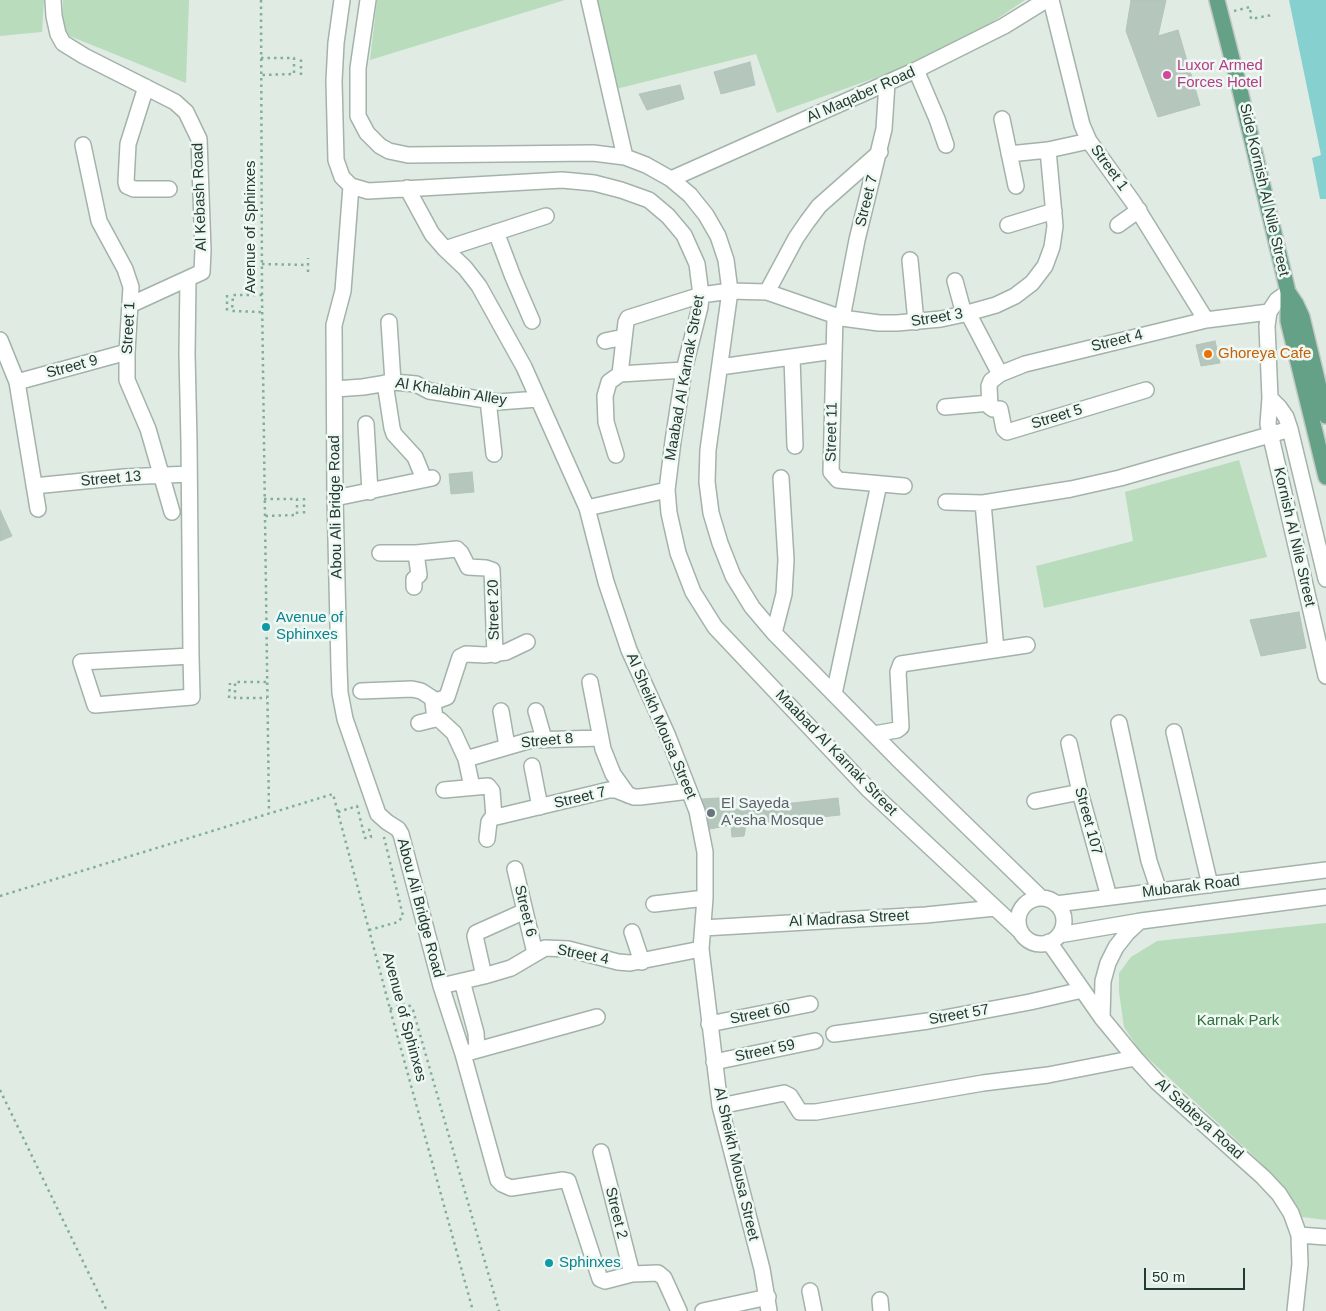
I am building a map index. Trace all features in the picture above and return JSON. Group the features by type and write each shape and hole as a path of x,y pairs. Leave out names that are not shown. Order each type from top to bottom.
{"main road":[{"name":"Side Kornish Al Nile Street","path":"1217,0 1288,292 1288,322 1326,477"},
{"name":"Side Kornish Al Nile Street","path":"1288,292 1302,317 1326,416"}],"street":[{"name":"Al Kebash Road","path":"53,0 58,34 63,43 84,56 174,102 186,112 199,139 202,272 130,305"},
{"path":"342,0 336,43 334,81 336,160 342,177 351,186"},
{"name":"Maabad Al Karnak Street","path":"368,0 358,68 358,116 366,133 389,151 408,155 594,153 625,157 646,165 671,179 690,195 700,208 718,236 726,260 730,291 708,450 707,482 711,513 733,576 752,607 774,633 1041,898"},
{"path":"589,0 625,157"},
{"name":"Al Maqaber Road","path":"671,179 916,70 1004,26 1046,0"},
{"name":"Street 1","path":"1051,0 1082,124 1089,141 1138,210 1206,320"},
{"path":"916,70 946,145"},
{"name":"Street 7","path":"839,317 880,152 884,129 887,83"},
{"path":"146,87 128,144 126,182 127,186 134,189 169,189"},
{"path":"1002,119 1016,186"},
{"path":"1009,154 1048,150 1089,141"},
{"name":"Street 1","path":"83,145 99,221 129,278 131,287 127,380 148,429 172,512"},
{"name":"Street 3","path":"624,338 628,318 701,295 730,291 767,292 839,317 878,323 916,322 966,313 996,305 1015,296 1032,283 1045,266 1052,247 1056,226 1048,150"},
{"path":"767,292 796,238 819,206 880,152"},
{"path":"528,154 530,181"},
{"name":"Maabad Al Karnak Street","path":"351,186 368,191 562,180 621,190 649,200 668,216 684,235 692,249 697,264 701,295 700,307 684,370 667,490 669,514 678,553 693,592 715,627 869,790 1020,931"},
{"name":"Abou Ali Bridge Road","path":"351,186 343,291 334,325 335,498 340,693 345,719 373,816 398,829 400,834 442,986 470,1052 498,1180 506,1186 515,1188 566,1180 569,1184 598,1277 605,1281 632,1274 658,1274 663,1276 679,1311"},
{"name":"Al Sheikh Mousa Street","path":"406,188 432,234 480,286 524,368 587,508 606,582 629,650 667,734 697,811 705,852 705,898 701,950 720,1106 768,1304"},
{"path":"1118,225 1138,210"},
{"path":"1008,225 1054,212"},
{"path":"445,249 546,216"},
{"path":"496,232 532,321"},
{"path":"910,260 916,322"},
{"path":"188,279 187,354 192,697 95,705 81,662 191,656"},
{"path":"945,406 990,403 990,383 1000,374 966,313 955,281"},
{"path":"1269,312 1276,300 1288,292"},
{"name":"Street 4","path":"1000,374 1025,364 1206,320 1269,312"},
{"name":"Kornish Al Nile Street","path":"1269,312 1267,326 1270,398 1268,424 1326,676"},
{"name":"Street 11","path":"839,317 834,351 832,472 838,480 904,486"},
{"path":"335,498 428,478 415,456 394,434 392,428 389,383 389,322"},
{"path":"605,341 624,338 620,374"},
{"path":"0,340 16,382 38,509"},
{"path":"720,367 834,351"},
{"name":"Street 9","path":"16,382 127,352"},
{"path":"792,357 795,446"},
{"path":"616,455 606,422 605,396 608,382 620,374 684,370"},
{"name":"Al Khalabin Alley","path":"335,389 389,383 416,384 429,391 488,400 511,402 538,399"},
{"name":"Street 5","path":"990,403 992,409 1000,409 1006,432 1146,390"},
{"name":"Kornish Al Nile Street","path":"1270,398 1279,406 1286,417 1290,429 1326,577"},
{"path":"488,400 494,454"},
{"path":"366,424 370,492"},
{"path":"946,502 983,503 1072,489 1120,478 1290,429"},
{"name":"Street 13","path":"34,486 124,477 189,474"},
{"path":"774,633 784,594 786,560 781,478"},
{"path":"834,694 880,484"},
{"path":"587,508 667,490"},
{"path":"983,503 996,650"},
{"name":"Street 20","path":"380,553 416,553 457,549 468,567 492,570 495,654"},
{"path":"414,587 414,579 419,575 416,553"},
{"path":"1304,582 1326,577"},
{"path":"361,691 412,689 421,691 435,700 447,697 459,660 463,654 495,654 517,648 527,642"},
{"path":"874,734 897,730 901,727 898,672 901,664 1027,645"},
{"path":"590,682 603,749 613,774 628,795"},
{"path":"435,700 433,705 435,719"},
{"path":"501,711 507,746"},
{"path":"536,712 544,739"},
{"path":"419,723 435,719 445,723 454,734 466,758 472,787"},
{"path":"1119,723 1149,861 1159,891"},
{"path":"1174,732 1210,885"},
{"name":"Street 8","path":"466,758 507,746 544,739 601,738"},
{"name":"Street 107","path":"1069,744 1109,898"},
{"path":"532,766 540,807"},
{"path":"444,790 485,786 491,788 494,817 489,822 487,840"},
{"name":"Street 7","path":"494,817 609,790 616,790 640,797 690,792"},
{"path":"1035,801 1080,792"},
{"name":"Street 6","path":"514,869 535,953"},
{"name":"Mubarak Road","path":"1056,904 1326,870"},
{"name":"Mubarak Road","path":"1054,938 1141,921 1326,897"},
{"path":"654,904 705,898"},
{"path":"1041,898 1056,904 1061,911 1063,919 1062,927 1054,938 1041,944 1032,943 1025,938 1020,931 1018,922 1019,913 1024,905 1032,900 1041,898"},
{"name":"Al Madrasa Street","path":"703,928 926,915 995,908"},
{"path":"484,976 476,932 525,911"},
{"path":"1102,1018 1103,981 1108,963 1122,940 1141,921"},
{"path":"632,932 642,962"},
{"name":"Al Sabteya Road","path":"1054,938 1082,990 1135,1058 1157,1082 1263,1177 1279,1194 1291,1213 1299,1235 1300,1264 1295,1311"},
{"name":"Street 4","path":"442,986 511,968 545,948 562,948 618,962 642,962 701,950"},
{"path":"462,982 477,1042 470,1052"},
{"name":"Street 57","path":"834,1034 928,1021 1030,1002 1082,990"},
{"name":"Street 60","path":"710,1024 810,1004"},
{"path":"470,1052 597,1017"},
{"name":"Street 59","path":"714,1062 815,1041"},
{"path":"720,1106 784,1093 790,1096 800,1112 816,1112 983,1083 1048,1075 1135,1058"},
{"name":"Street 2","path":"601,1152 632,1274"},
{"path":"1299,1235 1326,1237"},
{"path":"810,1291 814,1311"},
{"path":"703,1311 768,1304"}],"path":[{"name":"Avenue of Sphinxes","path":"261,0 262,312 269,814"},
{"path":"1220,15 1250,7 1252,19 1272,15"},
{"path":"262,58 294,58 294,74 262,75"},
{"path":"301,58 301,75"},
{"path":"294,66 301,66"},
{"path":"308,258 308,272"},
{"path":"262,264 308,264"},
{"path":"227,295 228,311"},
{"path":"262,295 232,295 232,311 262,312"},
{"path":"304,498 304,516"},
{"path":"264,499 297,499 297,515 265,516"},
{"path":"297,506 304,506"},
{"path":"266,682 235,682 235,698 266,698"},
{"path":"230,683 230,698"},
{"path":"229,690 235,690"},
{"name":"Avenue of Sphinxes","path":"0,896 333,794 473,1311"},
{"path":"338,812 358,806 366,838 371,837 373,816"},
{"path":"369,930 398,922 403,916 373,816"},
{"path":"390,1009 405,1004 413,1010 499,1311"},
{"path":"0,1090 107,1311"}],"green space":[{"path":"0,0 44,0 42,32 0,36"},
{"path":"63,0 189,0 186,83 62,33"},
{"path":"377,0 565,0 370,60"},
{"path":"594,0 1025,0 948,52 777,113 756,54 616,89"},
{"path":"1239,460 1267,557 1044,608 1036,566 1133,541 1125,492"},
{"name":"Karnak Park","path":"1326,923 1326,1220 1302,1217 1287,1191 1257,1159 1140,1051 1124,1027 1119,992 1119,973 1131,957 1157,941"}],"water":[{"path":"1289,0 1326,0 1326,199 1320,199 1312,158 1321,155"}],"building":[{"name":"Luxor Armed Forces Hotel","path":"1131,0 1166,0 1158,36 1178,30 1200,105 1158,117 1126,31"},
{"path":"750,62 755,85 721,94 714,72"},
{"path":"680,85 684,99 647,110 639,94"},
{"name":"Ghoreya Cafe","path":"1215,341 1220,363 1201,366 1196,345"},
{"path":"472,472 474,492 451,494 449,474"},
{"path":"0,510 12,536 0,541"},
{"path":"1299,612 1306,648 1261,656 1250,620"},
{"path":"719,798 720,811 838,798 840,815 746,825 744,836 732,837 731,825 710,829 702,799"}],"place":[{"name":"Luxor Armed Forces Hotel","path":"1167,75"},
{"name":"Ghoreya Cafe","path":"1208,354"},
{"name":"Avenue of Sphinxes","path":"266,627"},
{"name":"El Sayeda A'esha Mosque","path":"711,813"},
{"name":"Sphinxes","path":"549,1263"}]}
